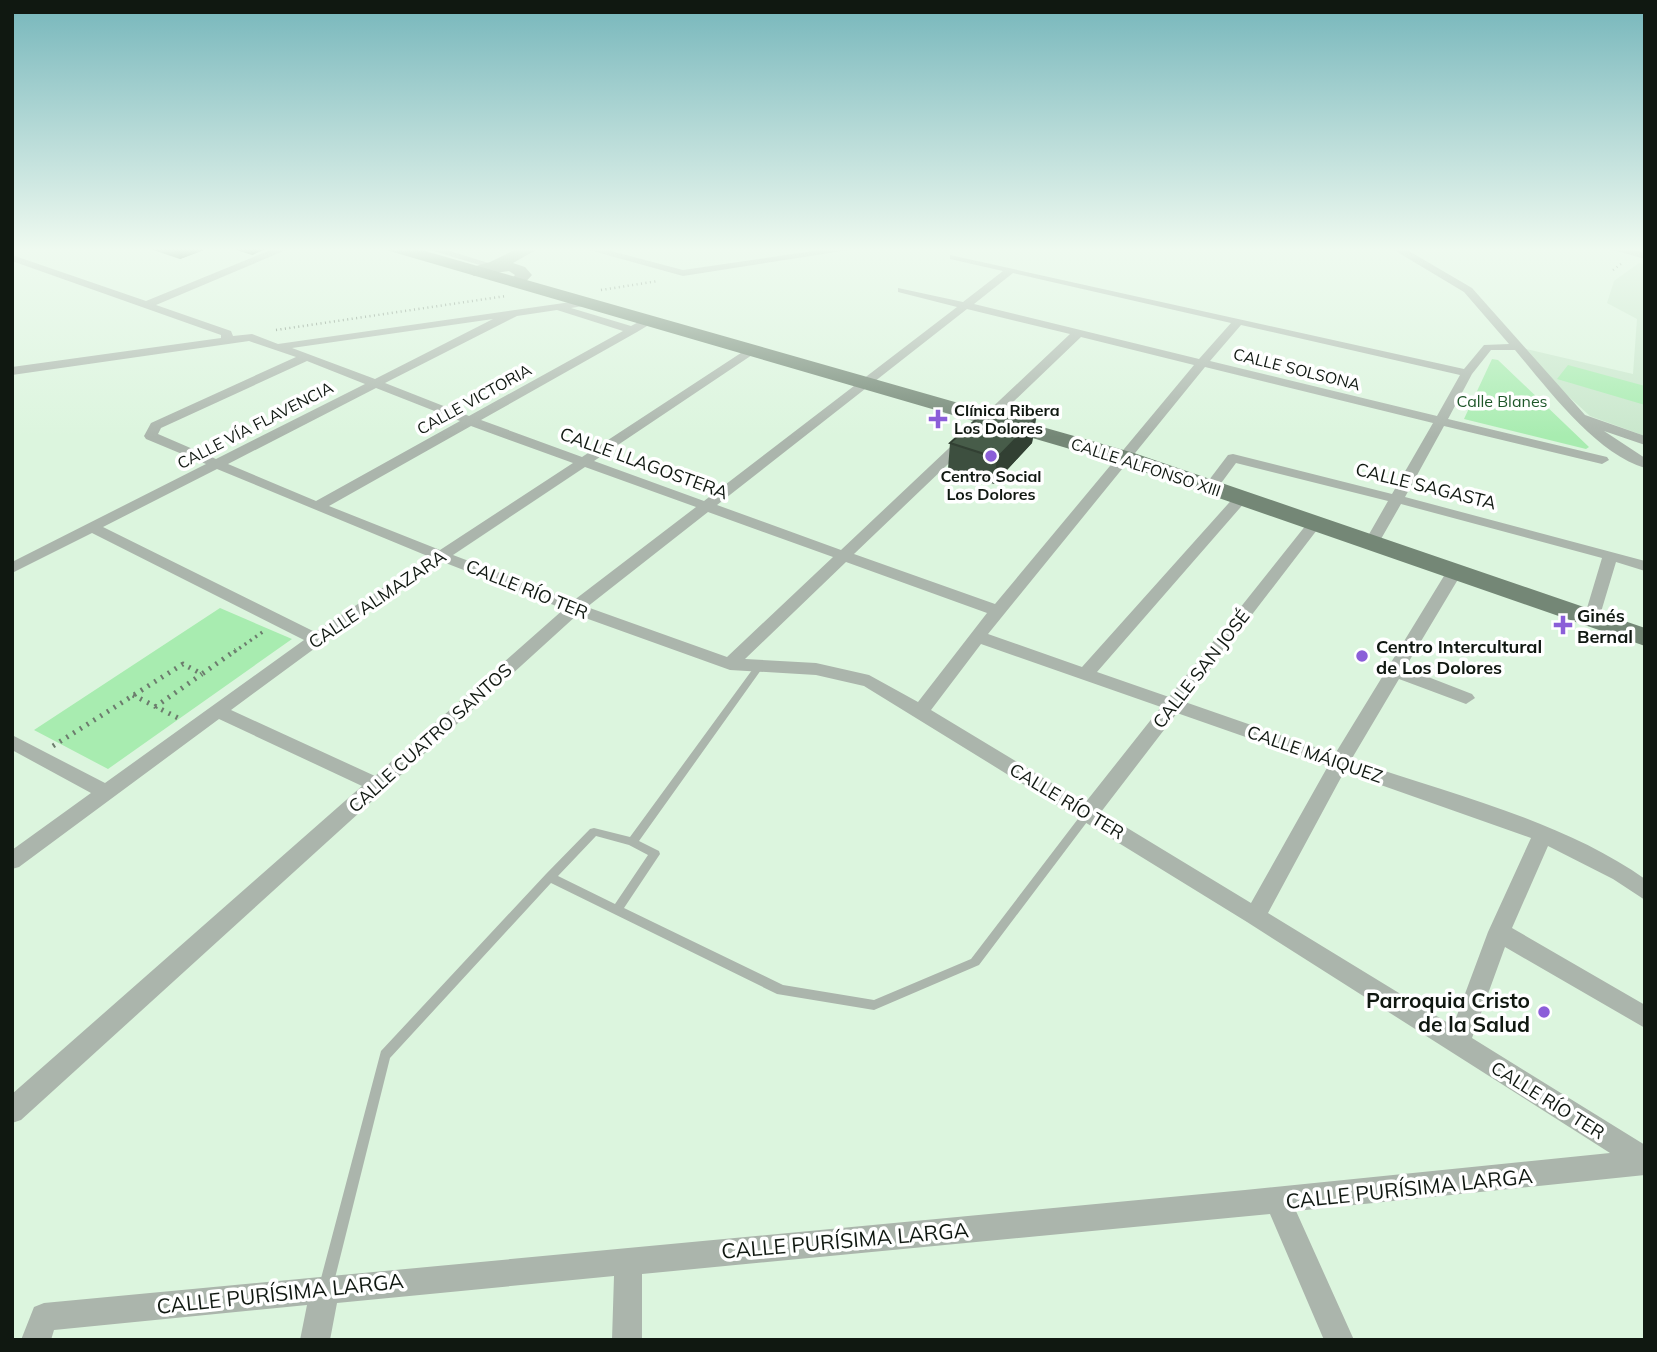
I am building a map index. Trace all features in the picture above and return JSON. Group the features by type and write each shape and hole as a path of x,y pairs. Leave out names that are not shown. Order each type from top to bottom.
{"main road":[{"name":"CALLE ALFONSO XIII","path":"601,310 640,326 751,351 1126,458 1645,637"}],"street":[{"path":"12,371 227,339 227,333 161,310"},
{"path":"279,347 524,310"},
{"path":"586,310 640,326"},
{"name":"CALLE CUATRO SANTOS","path":"12,1111 575,608 957,310"},
{"name":"CALLE SOLSONA","path":"984,310 1602,460"},
{"path":"1190,310 1467,373"},
{"path":"1485,310 1580,418 1626,454 1645,464"},
{"name":"CALLE VÍA FLAVENCIA","path":"12,568 514,313"},
{"path":"920,712 976,636 1126,458 1200,362 1239,321"},
{"name":"CALLE VICTORIA","path":"317,507 640,326"},
{"path":"730,664 1078,333"},
{"name":"CALLE LLAGOSTERA","path":"227,339 251,337 470,421 997,611"},
{"path":"1372,543 1467,373 1488,347 1515,347"},
{"name":"CALLE ALMAZARA","path":"12,861 316,639 751,351"},
{"name":"CALLE RÍO TER","path":"305,357 156,426 152,436 317,507 575,608 730,664 758,668 816,669 869,681 1255,916 1645,1161"},
{"path":"1580,418 1645,441"},
{"name":"CALLE SAGASTA","path":"1210,487 1233,458 1398,499 1645,566"},
{"path":"1085,675 1241,498"},
{"name":"CALLE SAN JOSÉ","path":"1088,814 1315,523"},
{"path":"93,528 316,639"},
{"path":"1592,618 1610,556"},
{"path":"1255,916 1340,762 1455,571"},
{"name":"CALLE MÁIQUEZ","path":"976,636 1543,834 1620,873 1645,891"},
{"path":"1395,671 1466,698"},
{"path":"218,711 377,785"},
{"path":"12,742 106,792"},
{"path":"1458,1044 1499,932 1543,834"},
{"path":"1499,932 1645,1017"},
{"name":"CALLE PURÍSIMA LARGA","path":"40,1329 325,1289 1278,1202 1645,1161"},
{"path":"1278,1202 1339,1340"},
{"path":"627,1340 628,1260"},
{"path":"315,1340 325,1289"}],"lane":[{"path":"632,842 758,668"},
{"path":"550,877 781,990 874,1005 975,962 1088,814"},
{"path":"325,1289 385,1055 594,831 632,842 655,854 617,909"}],"path":[{"path":"276,330 394,310"},
{"path":"155,708 276,621"},
{"path":"38,756 183,664 202,674"},
{"path":"134,695 196,727"}],"shaded area":[{"path":"1620,310 1645,310 1645,436 1590,416 1518,347 1633,374 1637,319"}],"green space":[{"name":"Calle Blanes","path":"1492,359 1498,360 1589,447 1586,449 1464,419"},
{"path":"1568,365 1645,386 1645,405 1557,379"},
{"path":"220,608 292,639 108,769 34,730"}],"building":[{"path":"991,406 1036,418 997,458 950,443"}],"place":[{"name":"Clínica Ribera Los Dolores","path":"938,419"},
{"name":"Centro Social Los Dolores","path":"991,456"},
{"name":"Ginés Bernal","path":"1563,625"},
{"name":"Centro Intercultural de Los Dolores","path":"1362,656"},
{"name":"Parroquia Cristo de la Salud","path":"1544,1012"}]}
